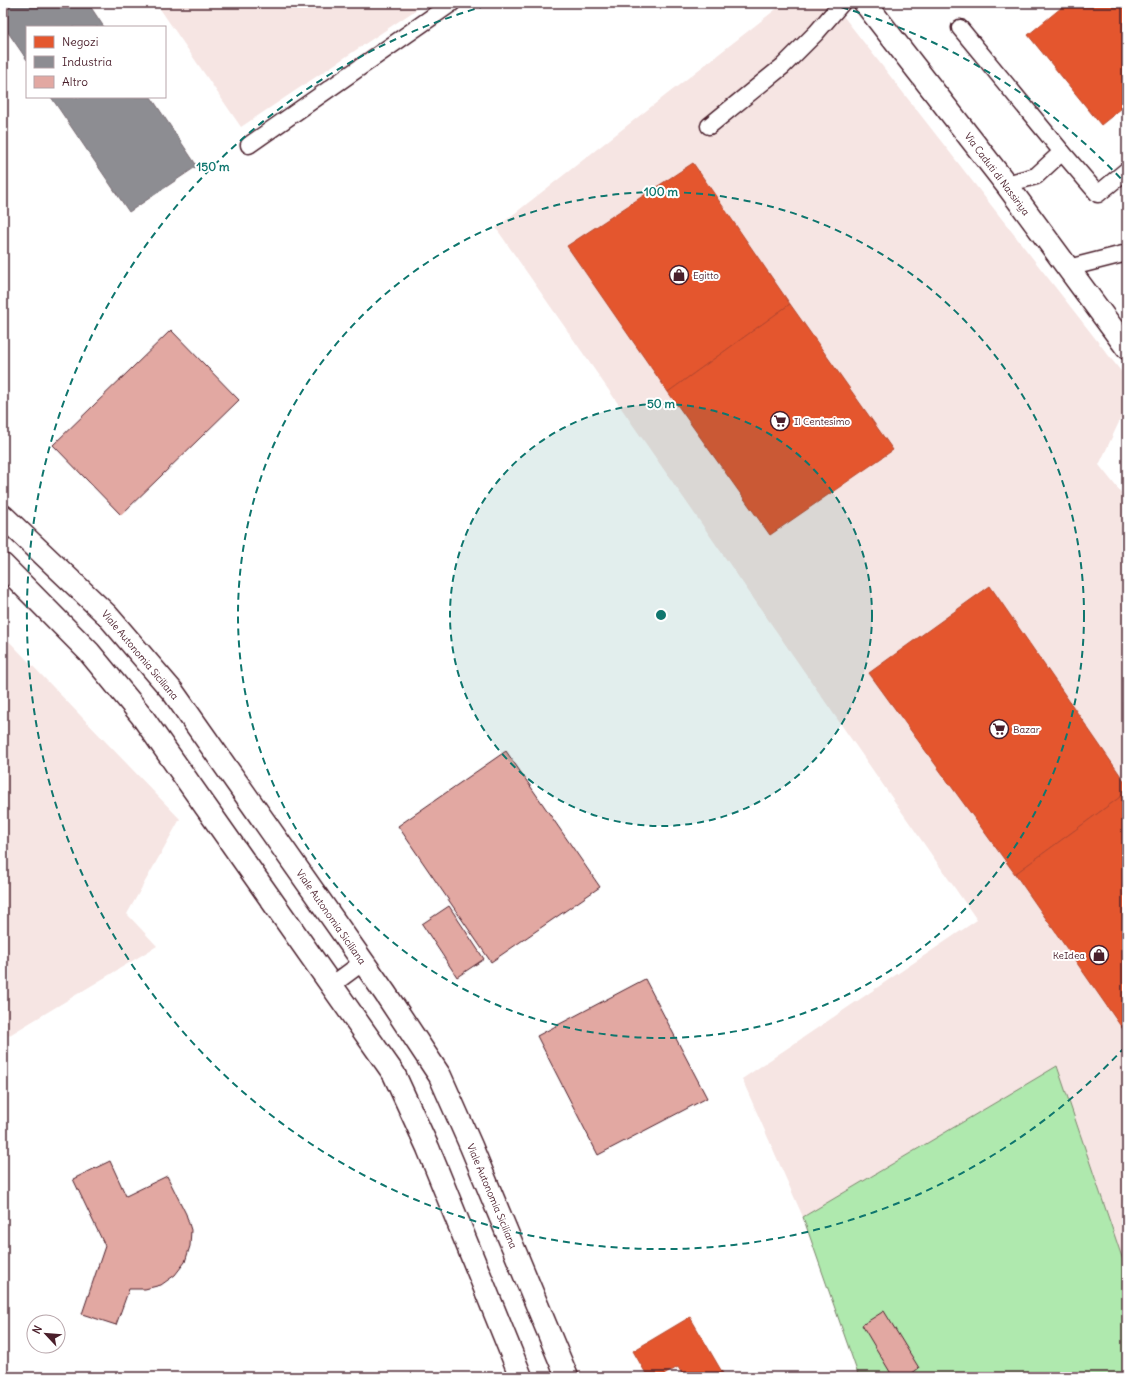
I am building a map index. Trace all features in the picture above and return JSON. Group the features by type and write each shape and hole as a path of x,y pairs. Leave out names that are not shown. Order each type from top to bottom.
{"street":[{"name":"Via Caduti di Nassiriya","path":"865,3 1006,184 1127,348"},
{"name":"Viale Autonomia Siciliana","path":"3,516 107,615 173,692 363,962 440,1076 471,1146 567,1377"},
{"path":"3,565 89,652 141,715 394,1074 428,1148 521,1377"}],"lane":[{"path":"249,144 452,3"},
{"path":"709,126 783,66 816,33 842,3"},
{"path":"960,28 1098,194 1127,170"},
{"path":"1006,184 1036,176 1062,152"},
{"path":"1068,268 1127,253"},
{"path":"332,985 363,962"}],"shaded area":[{"path":"156,3 426,3 241,127"},
{"path":"784,3 833,3 1127,379 1127,405 1099,465 1127,500 1127,1272 1057,1066 803,1217 742,1079 977,920 496,228"},
{"path":"3,635 180,819 127,914 157,946 3,1039"}],"green space":[{"path":"1057,1066 1127,1272 1127,1377 859,1377 803,1217"}],"building: Negozi":[{"path":"1067,3 1127,3 1127,104 1101,125 1028,35"},
{"name":"Egitto","path":"693,163 790,304 668,392 567,246"},
{"name":"Il Centesimo","path":"790,304 893,450 770,535 668,392"},
{"name":"Bazar","path":"990,586 1127,785 1127,792 1015,874 869,673"},
{"name":"KeIdea","path":"1127,792 1127,1035 1015,874"},
{"path":"690,1317 725,1377 684,1377 678,1367 660,1377 648,1377 633,1351"}],"building: Industria":[{"path":"3,3 88,3 103,26 26,26 26,59 3,25"},
{"path":"52,98 152,98 197,166 129,212"}],"building: Altro":[{"path":"171,330 239,400 121,515 53,445"},
{"path":"506,751 600,887 491,962 398,826"},
{"path":"449,906 484,959 457,977 422,924"},
{"path":"645,979 707,1098 598,1155 537,1036"},
{"path":"110,1161 126,1196 167,1176 186,1214 191,1230 190,1246 185,1262 175,1275 161,1285 145,1289 129,1289 116,1325 82,1314 105,1246 73,1179"},
{"path":"884,1311 919,1368 911,1374 901,1377 893,1377 862,1325"},
{"path":"911,1374 913,1377 901,1377"}],"place":[{"name":"Egitto","path":"679,275"},
{"name":"Il Centesimo","path":"780,421"},
{"name":"Bazar","path":"999,729"},
{"name":"KeIdea","path":"1099,955"}]}
